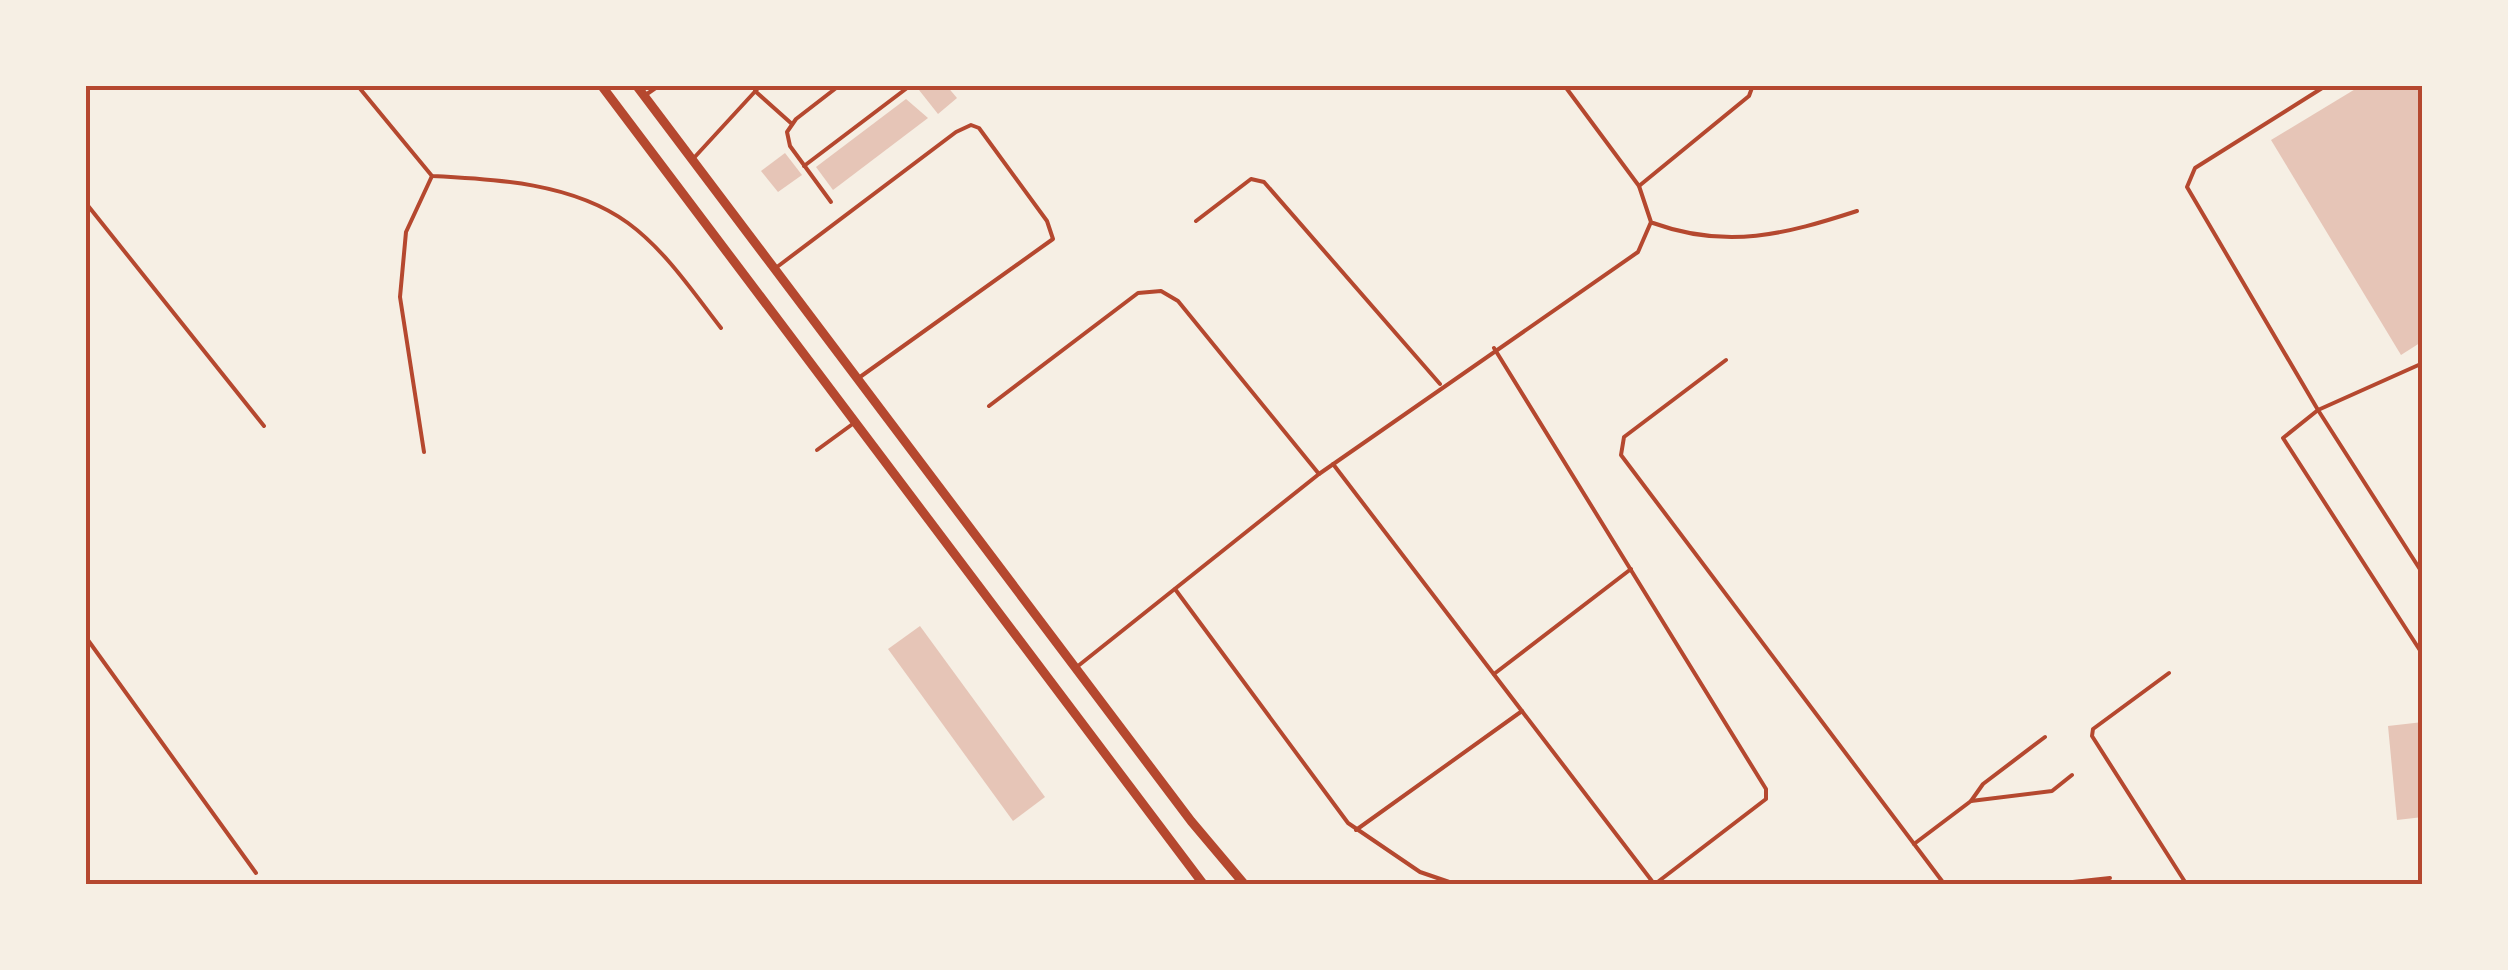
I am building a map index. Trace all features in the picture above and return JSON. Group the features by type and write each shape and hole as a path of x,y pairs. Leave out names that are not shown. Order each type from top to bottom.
{"street":[{"path":"601,85 1204,885"},
{"path":"636,85 1190,822 1245,885"}],"lane":[{"path":"357,85 432,176 502,180 566,194 626,221 670,262 721,328"},
{"path":"644,96 660,85"},
{"path":"692,160 761,85"},
{"path":"831,202 787,139 792,124 840,85"},
{"path":"804,166 908,85"},
{"path":"1075,669 1319,474 1494,348 1638,252 1651,222 1639,186 1564,85"},
{"path":"1639,186 1749,96 1753,85"},
{"path":"2328,85 2194,168 2186,180 2192,200 2318,410 2423,574"},
{"path":"755,91 792,124"},
{"path":"774,269 956,132 971,125 979,128 991,143 1047,221 1053,239 856,380"},
{"path":"424,452 400,296 406,232 432,176"},
{"path":"1196,221 1251,179 1264,182 1441,386"},
{"path":"85,202 264,426"},
{"path":"1651,222 1683,234 1778,236 1858,212"},
{"path":"989,406 1138,293 1161,291 1178,301 1319,474"},
{"path":"1333,464 1655,885 1766,799 1767,794 1494,348"},
{"path":"1726,360 1624,437 1621,455 1945,885"},
{"path":"2423,363 2318,410 2286,432 2285,443 2423,655"},
{"path":"817,450 855,422"},
{"path":"1494,674 1631,569"},
{"path":"1175,589 1356,830 1420,872 1458,885"},
{"path":"85,636 256,873"},
{"path":"2169,673 2094,729 2092,736 2187,885"},
{"path":"1356,830 1522,710"},
{"path":"1914,844 2046,737"},
{"path":"1970,801 2052,791 2072,775"},
{"path":"2045,885 2110,878"}],"building":[{"path":"925,85 946,85 957,98 938,114 919,90"},
{"path":"2362,85 2423,85 2423,341 2401,355 2271,140"},
{"path":"906,99 928,118 833,190 816,167"},
{"path":"785,153 802,175 778,192 761,171"},
{"path":"920,626 1045,797 1013,821 888,649"},
{"path":"2423,722 2423,817 2397,820 2388,726"}]}
